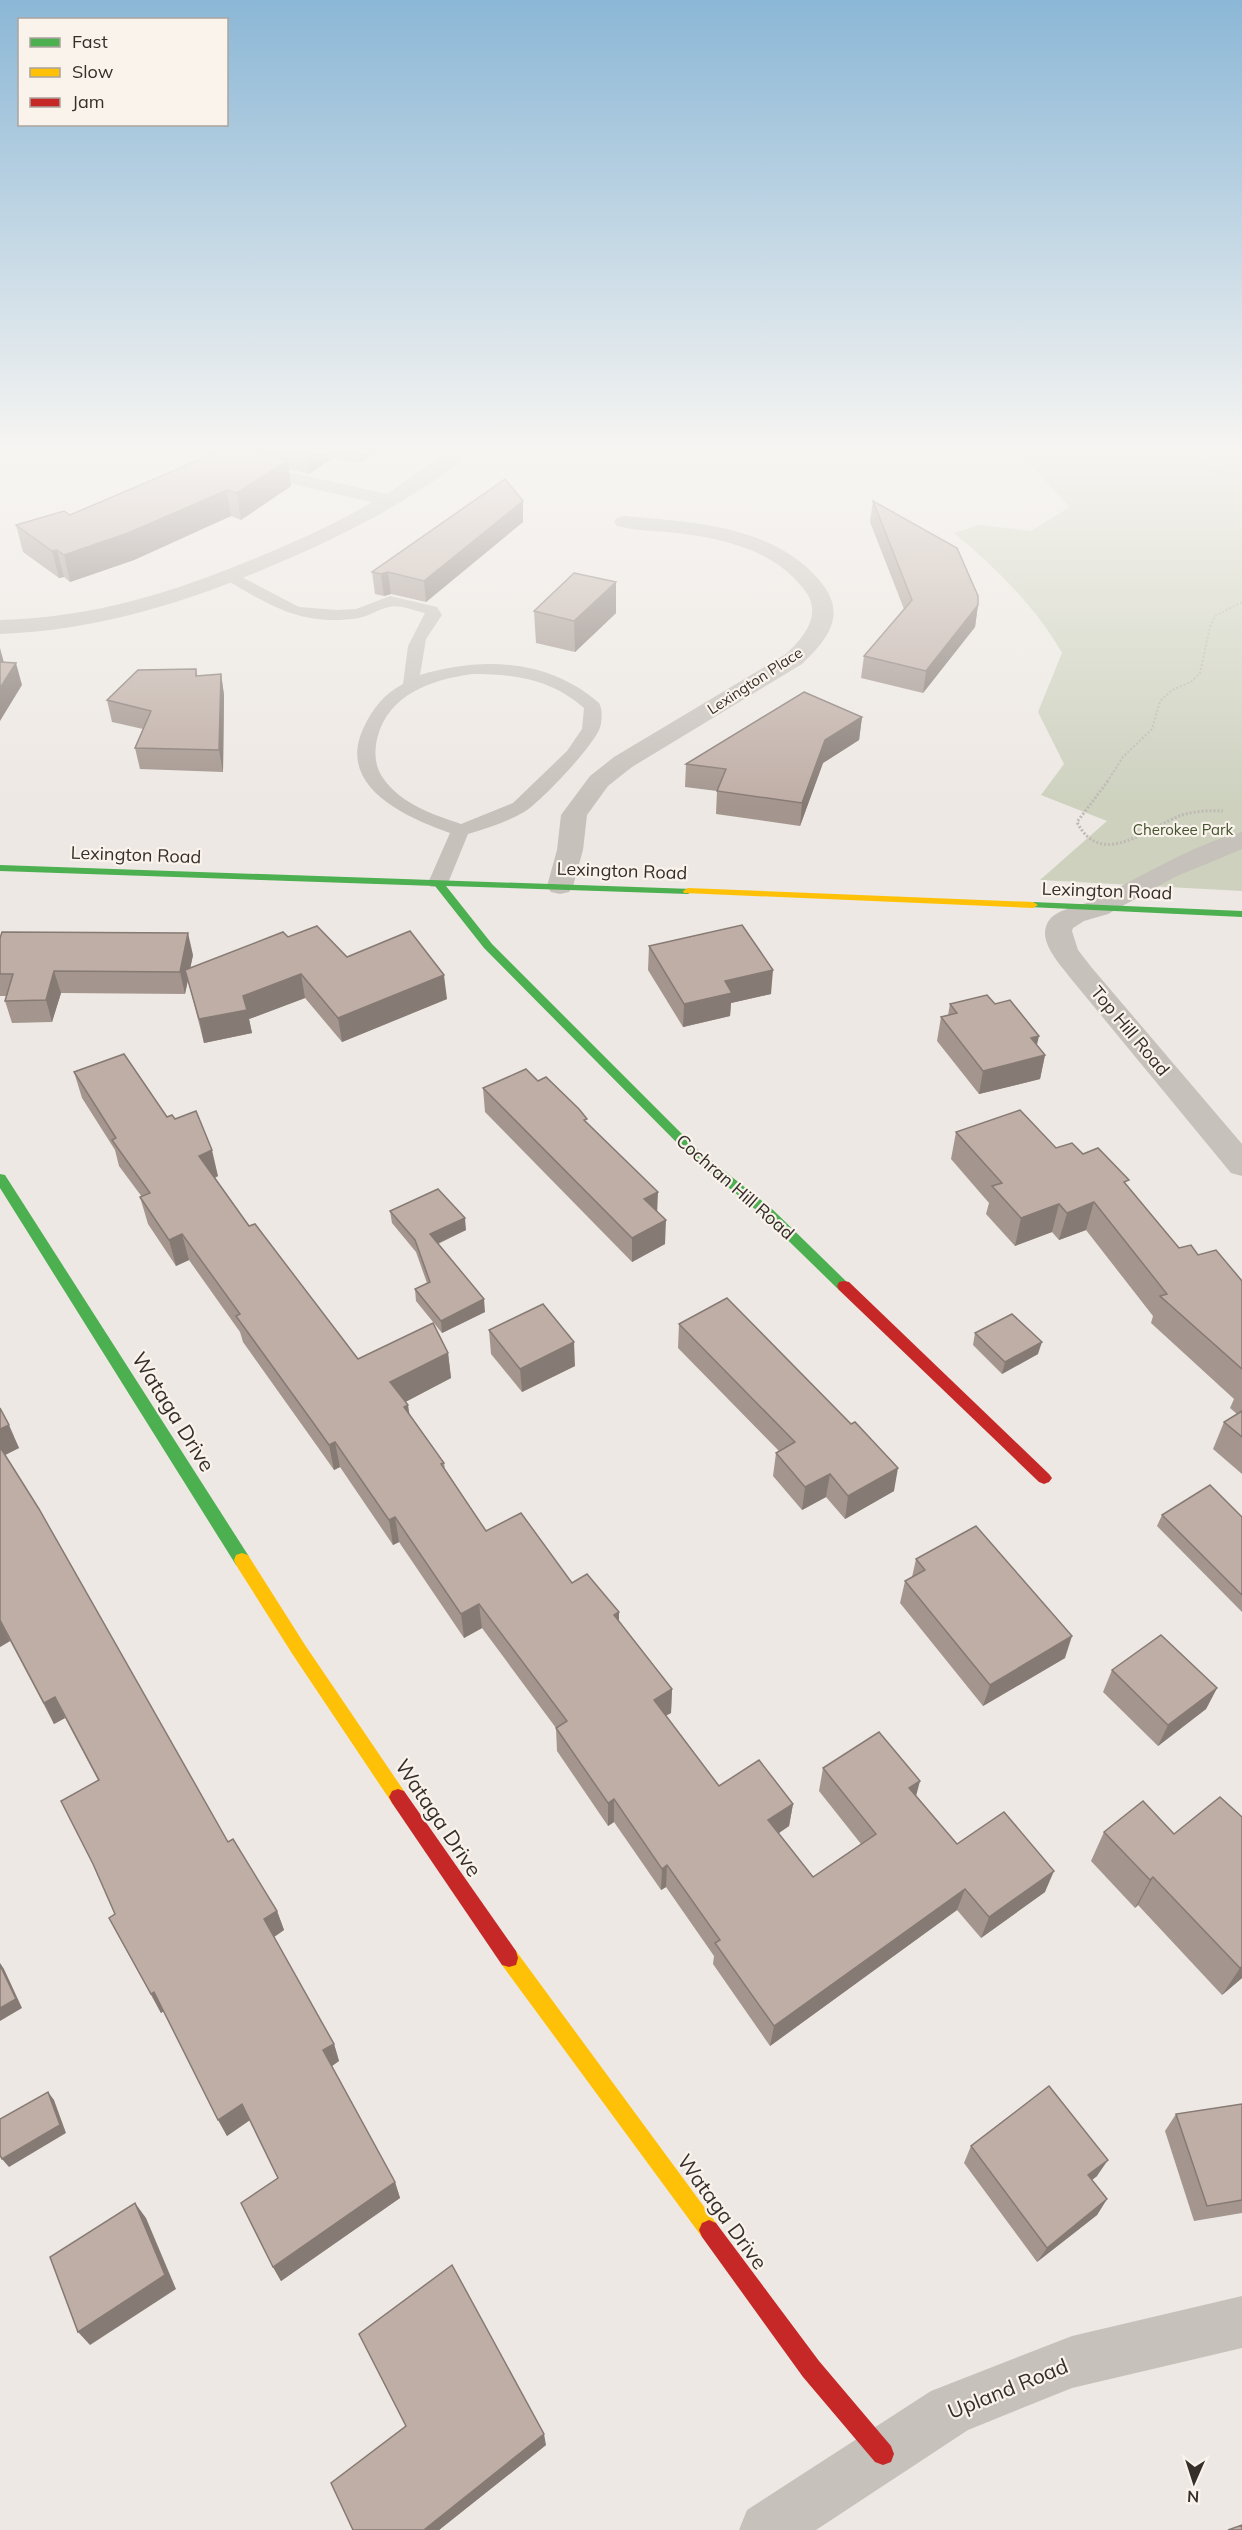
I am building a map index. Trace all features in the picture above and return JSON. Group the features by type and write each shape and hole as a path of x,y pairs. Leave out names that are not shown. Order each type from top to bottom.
{"street":[{"path":"0,627 60,624 117,615 163,602 249,568"},
{"name":"Lexington Place","path":"560,886 570,850 574,815 599,781 623,762 794,659 814,641 824,616 823,604 811,581 797,568"},
{"path":"1099,908 1166,871 1242,840"},
{"name":"Lexington Road","path":"0,868 560,886 1242,914"},
{"name":"Cochran Hill Road","path":"438,883 488,946 694,1153 766,1211 1044,1478"},
{"name":"Top Hill Road","path":"1099,908 1075,915 1060,924 1058,930 1060,944 1082,974 1242,1164"},
{"name":"Wataga Drive","path":"0,1178 299,1650 490,1932 811,2369 883,2454"},
{"name":"Upland Road","path":"767,2530 950,2410 1072,2362 1242,2322"}],"lane":[{"path":"230,576 280,605 296,611 338,615 359,613 390,601 431,610 434,615 421,630 414,652 411,684"},
{"path":"473,669 513,670 548,678 577,692 593,707 591,729 573,754 519,807 484,823 460,830 424,817 388,796 368,770 365,749 372,724 390,701 411,684 440,674 473,669"},
{"path":"438,883 460,830"}],"path":[{"path":"1233,813 1203,810 1180,816 1138,839 1116,844 1099,843 1084,834 1077,822 1093,798 1114,774 1123,757 1152,729 1160,701 1172,690 1191,682 1200,673 1210,627 1215,616 1242,602"}],"green space":[{"name":"Cherokee Park","path":"993,568 1242,568 1242,891 1040,880 1107,821 1041,795 1064,764 1038,712 1062,653 1052,636 1014,588"}],"building":[{"path":"378,568 440,568 424,581 388,572 381,574 372,572"},
{"path":"899,568 966,568 978,596 978,605 926,671 864,656 912,600"},
{"path":"574,573 616,582 574,621 534,611"},
{"path":"0,662 16,663 0,688"},
{"path":"196,669 196,676 221,674 219,750 135,748 151,711 107,700 138,670"},
{"path":"804,692 862,717 825,740 802,803 717,791 726,769 686,764"},
{"path":"742,925 773,970 725,981 732,993 684,1004 649,946"},
{"path":"317,926 347,957 410,931 444,975 338,1018 301,974 243,996 247,1010 199,1019 185,970 283,932 288,937"},
{"path":"2,932 188,933 180,972 54,971 46,1000 5,1001 13,974 0,974"},
{"path":"987,995 995,1004 1010,1000 1039,1036 1031,1038 1045,1055 983,1071 941,1017 957,1013 950,1004"},
{"path":"124,1054 167,1117 172,1115 175,1119 196,1111 212,1150 199,1156 249,1226 255,1224 358,1359 433,1323 448,1353 390,1382 408,1405 404,1407 444,1463 441,1464 486,1531 521,1513 572,1583 587,1574 619,1612 614,1615 672,1689 654,1700 719,1786 759,1760 793,1804 768,1820 813,1877 876,1834 823,1768 879,1732 920,1781 909,1788 957,1844 1004,1812 1054,1871 989,1917 965,1889 774,2026 715,1943 720,1940 667,1865 662,1869 614,1799 608,1803 556,1728 567,1721 479,1604 461,1614 395,1517 389,1520 335,1442 329,1445 236,1316 240,1314 182,1234 169,1240 140,1197 150,1193 112,1140 116,1138 74,1072"},
{"path":"526,1069 538,1081 546,1077 579,1109 587,1119 584,1120 658,1192 644,1199 666,1220 632,1238 483,1088"},
{"path":"1020,1110 1056,1148 1072,1143 1083,1154 1098,1148 1129,1180 1124,1182 1179,1248 1191,1245 1198,1255 1216,1250 1242,1281 1242,1369 1160,1296 1167,1294 1094,1202 1067,1213 1059,1204 1021,1218 992,1186 1002,1183 956,1132"},
{"path":"438,1189 465,1218 430,1234 484,1299 441,1321 415,1289 430,1282 415,1240 390,1211"},
{"path":"727,1298 851,1424 855,1422 898,1468 848,1496 830,1474 805,1487 776,1453 795,1442 679,1324"},
{"path":"543,1304 574,1342 520,1369 489,1330"},
{"path":"1012,1314 1042,1342 1005,1362 975,1333"},
{"path":"0,1408 9,1425 0,1429"},
{"path":"1242,1411 1242,1437 1224,1422"},
{"path":"0,1447 39,1509 228,1842 233,1839 277,1911 264,1919 334,2044 323,2050 395,2182 273,2267 241,2203 278,2178 242,2104 218,2120 154,1992 151,1994 109,1918 115,1914 61,1801 99,1780 55,1697 44,1703 0,1620"},
{"path":"1210,1485 1242,1517 1242,1595 1162,1515"},
{"path":"976,1526 1072,1636 990,1685 905,1581 925,1570 916,1559"},
{"path":"1161,1635 1217,1688 1168,1725 1112,1670"},
{"path":"1220,1797 1242,1817 1242,1967 1240,1968 1153,1877 1150,1880 1104,1832 1143,1801 1174,1834"},
{"path":"0,1965 16,1999 0,2008"},
{"path":"1049,2086 1108,2160 1088,2175 1107,2199 1047,2248 971,2146"},
{"path":"48,2092 60,2125 2,2159 0,2119"},
{"path":"1242,2104 1242,2200 1207,2206 1176,2114"},
{"path":"135,2203 165,2275 78,2332 50,2257"},
{"path":"452,2265 544,2434 425,2530 353,2530 331,2483 406,2426 359,2334"},
{"path":"1242,2525 1242,2530 1228,2530"}],"traffic: fast":[{"path":"0,868 688,891"},
{"path":"438,883 488,946 694,1153 766,1211 844,1286"},
{"path":"1033,905 1242,914"},
{"path":"0,1178 242,1560"}],"traffic: slow":[{"path":"688,891 1033,905"},
{"path":"242,1560 299,1650 398,1797"},
{"path":"509,1958 709,2230"}],"traffic: jam":[{"path":"844,1286 1044,1478"},
{"path":"398,1797 509,1958"},
{"path":"709,2230 811,2369 883,2454"}]}
